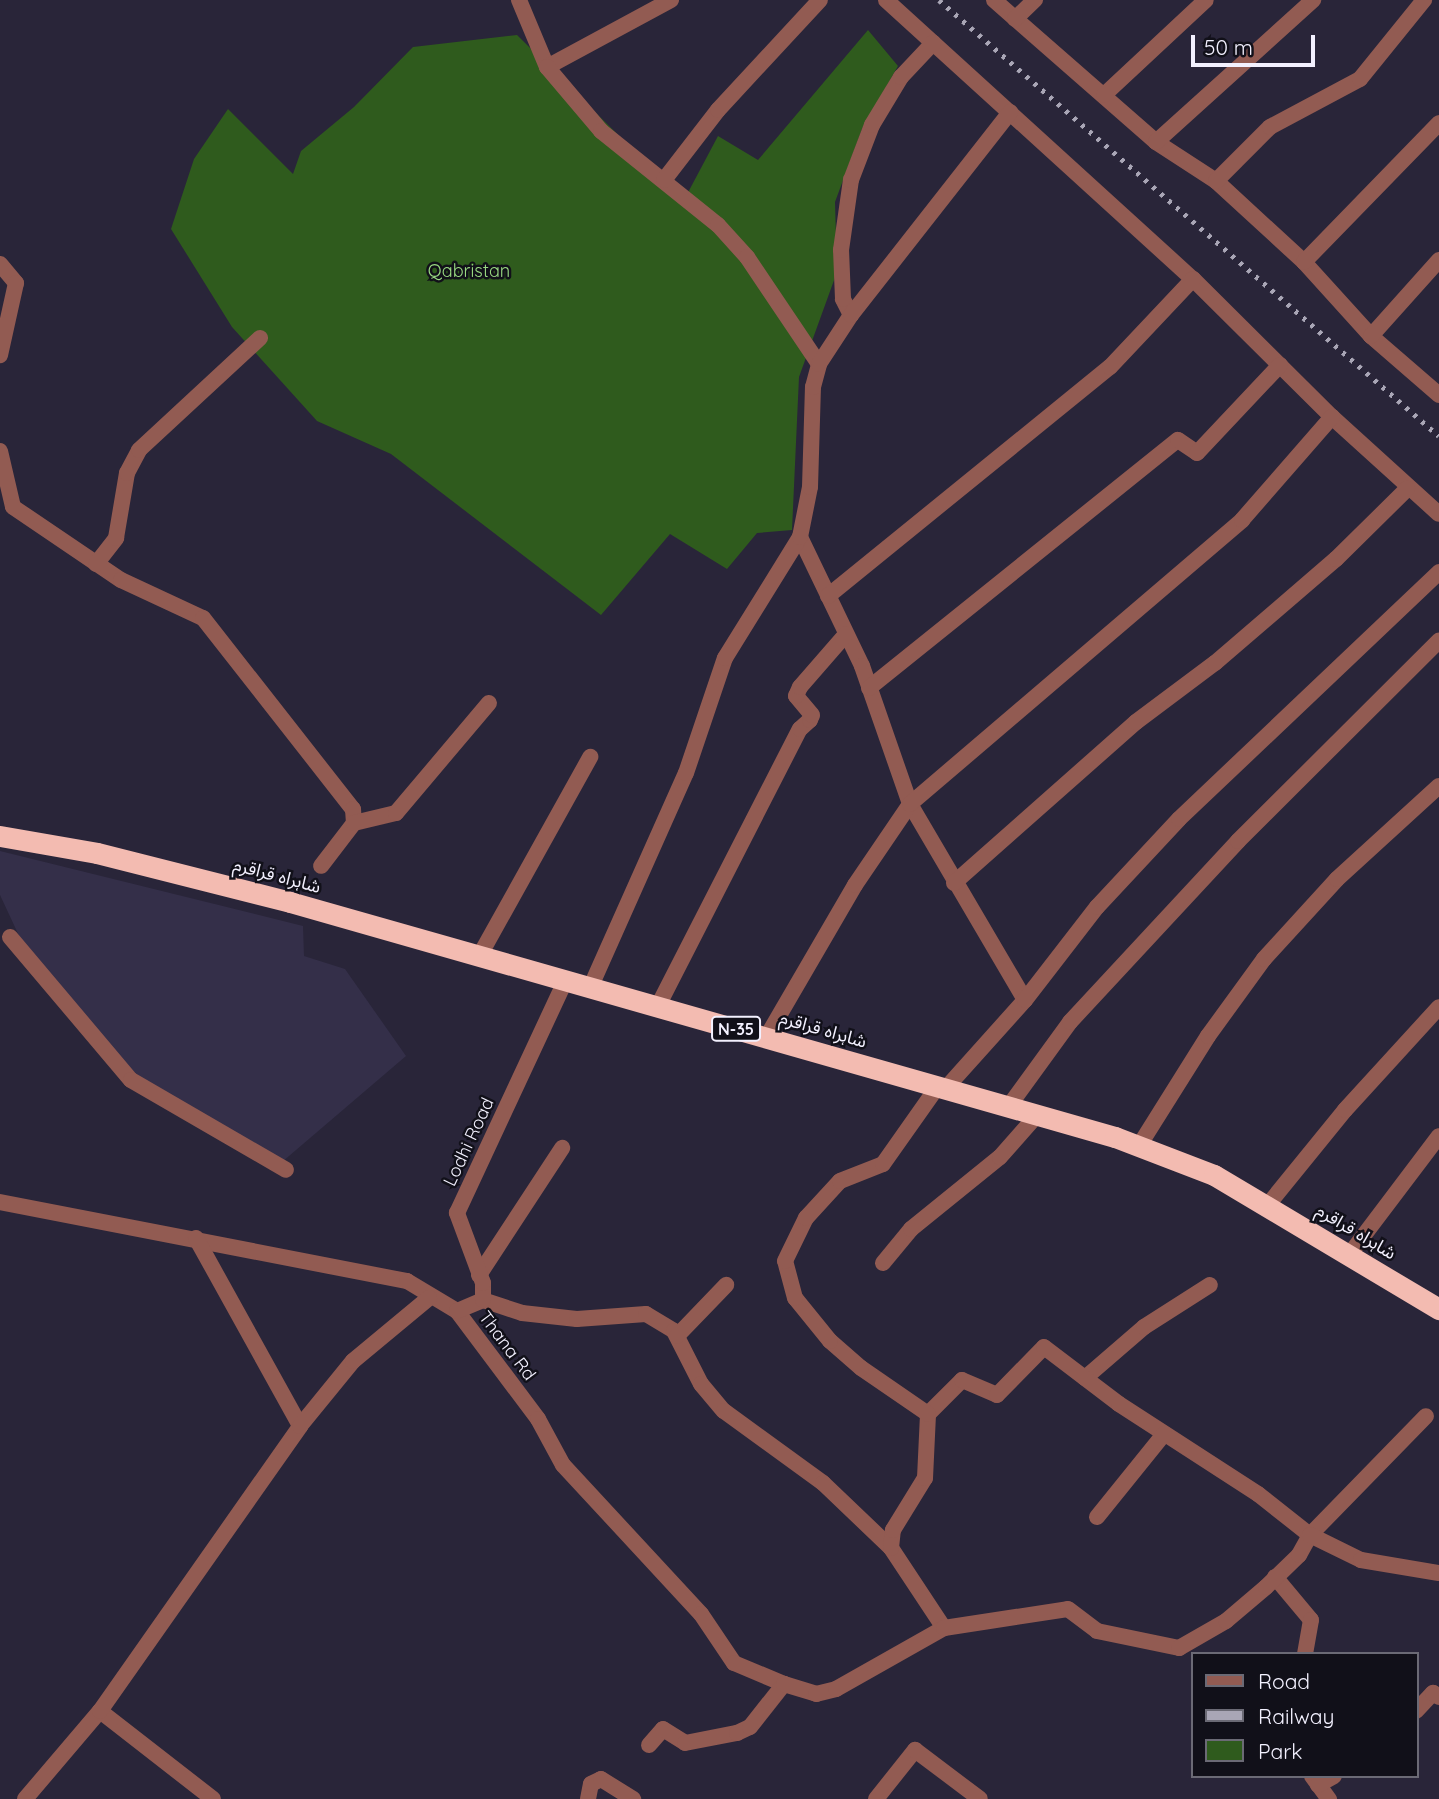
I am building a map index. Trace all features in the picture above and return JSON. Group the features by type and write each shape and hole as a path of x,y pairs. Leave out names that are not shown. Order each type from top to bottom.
{"highway":[{"name":"شاہراہ قراقرم","path":"0,836 97,853 480,955 1009,1105 1139,1146 1214,1175 1439,1309"}],"street":[{"path":"519,0 547,67 601,131 718,225 747,257 819,364"},
{"path":"547,67 671,0"},
{"path":"664,180 718,110 820,0"},
{"path":"886,0 1193,279 1332,417 1408,489 1439,514"},
{"path":"994,0 1156,142 1216,181 1304,262 1371,336 1439,395"},
{"path":"1015,19 1035,0"},
{"path":"1104,95 1206,0"},
{"path":"1156,142 1313,0"},
{"path":"1216,181 1270,127 1360,79 1424,0"},
{"path":"851,315 842,299 841,250 852,180 872,125 901,77 933,43"},
{"path":"591,986 686,773 725,658 800,537 810,487 813,387 819,364 851,315 1010,112"},
{"path":"1304,262 1439,122"},
{"path":"1371,336 1439,260"},
{"path":"0,264 16,283 0,355"},
{"path":"828,596 1110,366 1193,279"},
{"path":"96,564 116,538 127,473 139,450 260,338"},
{"path":"869,688 1178,440 1197,453 1280,365"},
{"path":"766,1038 855,885 911,804 1242,520 1332,417"},
{"path":"0,451 13,506"},
{"path":"954,883 1136,722 1215,663 1336,559 1408,489"},
{"path":"0,495 96,564 203,618 353,809 354,823"},
{"path":"800,537 869,688 911,804 954,883 1025,1000"},
{"path":"928,1414 872,1377 830,1341 795,1298 785,1261 806,1218 840,1181 883,1164 942,1087 1025,1000 1097,907 1179,819 1439,572"},
{"path":"658,1006 793,741 810,720 812,715 796,696 800,687 846,634"},
{"path":"1009,1105 1070,1022 1116,972 1238,841 1439,641"},
{"path":"321,866 354,823 396,813 489,703"},
{"path":"480,955 590,757"},
{"path":"1139,1146 1186,1068 1264,958 1337,879 1439,786"},
{"path":"10,937 131,1080 286,1170"},
{"name":"Lodhi Road","path":"484,1300 479,1275 457,1213 566,979"},
{"path":"1267,1206 1345,1110 1439,1007"},
{"path":"884,1264 911,1229 1000,1157 1038,1114"},
{"path":"1349,1255 1439,1136"},
{"path":"479,1275 562,1148"},
{"name":"Thana Rd","path":"0,1202 407,1281 429,1298 457,1311 538,1419 563,1465 701,1614 734,1664 816,1694 836,1689 944,1628"},
{"path":"196,1238 300,1426"},
{"path":"677,1336 726,1285"},
{"path":"1085,1378 1144,1327 1210,1285"},
{"path":"25,1799 100,1711 300,1426 353,1361 429,1298"},
{"path":"457,1311 484,1300 522,1313 577,1319 646,1314 677,1336 701,1384 724,1411 823,1483 891,1548 944,1628 1068,1609 1097,1631 1179,1648 1226,1621 1299,1555 1310,1535 1426,1416"},
{"path":"891,1548 894,1530 925,1478 928,1414 962,1380 997,1395 1044,1347 1164,1434 1258,1494 1310,1535 1361,1560 1439,1573"},
{"path":"1097,1517 1164,1434"},
{"path":"1275,1577 1311,1620 1305,1652"},
{"path":"649,1745 663,1729 685,1742 737,1733 750,1727 784,1684"},
{"path":"1418,1708 1437,1692"},
{"path":"100,1711 213,1799"},
{"path":"876,1799 915,1750 980,1799"},
{"path":"588,1799 591,1784 601,1779 633,1799"},
{"path":"1315,1781 1329,1799"}],"shaded area":[{"path":"0,851 303,926 304,956 345,969 406,1056 282,1162 173,1101 130,1069 21,940 0,895"}],"green space":[{"name":"Qabristan","path":"868,30 898,66 862,129 835,202 837,272 799,377 792,530 757,533 727,569 670,534 601,615 391,454 317,421 232,327 171,229 194,159 228,109 293,174 301,151 354,107 413,47 517,35 684,200 718,136 758,160"}],"railway":[{"path":"939,0 1439,436"}]}
